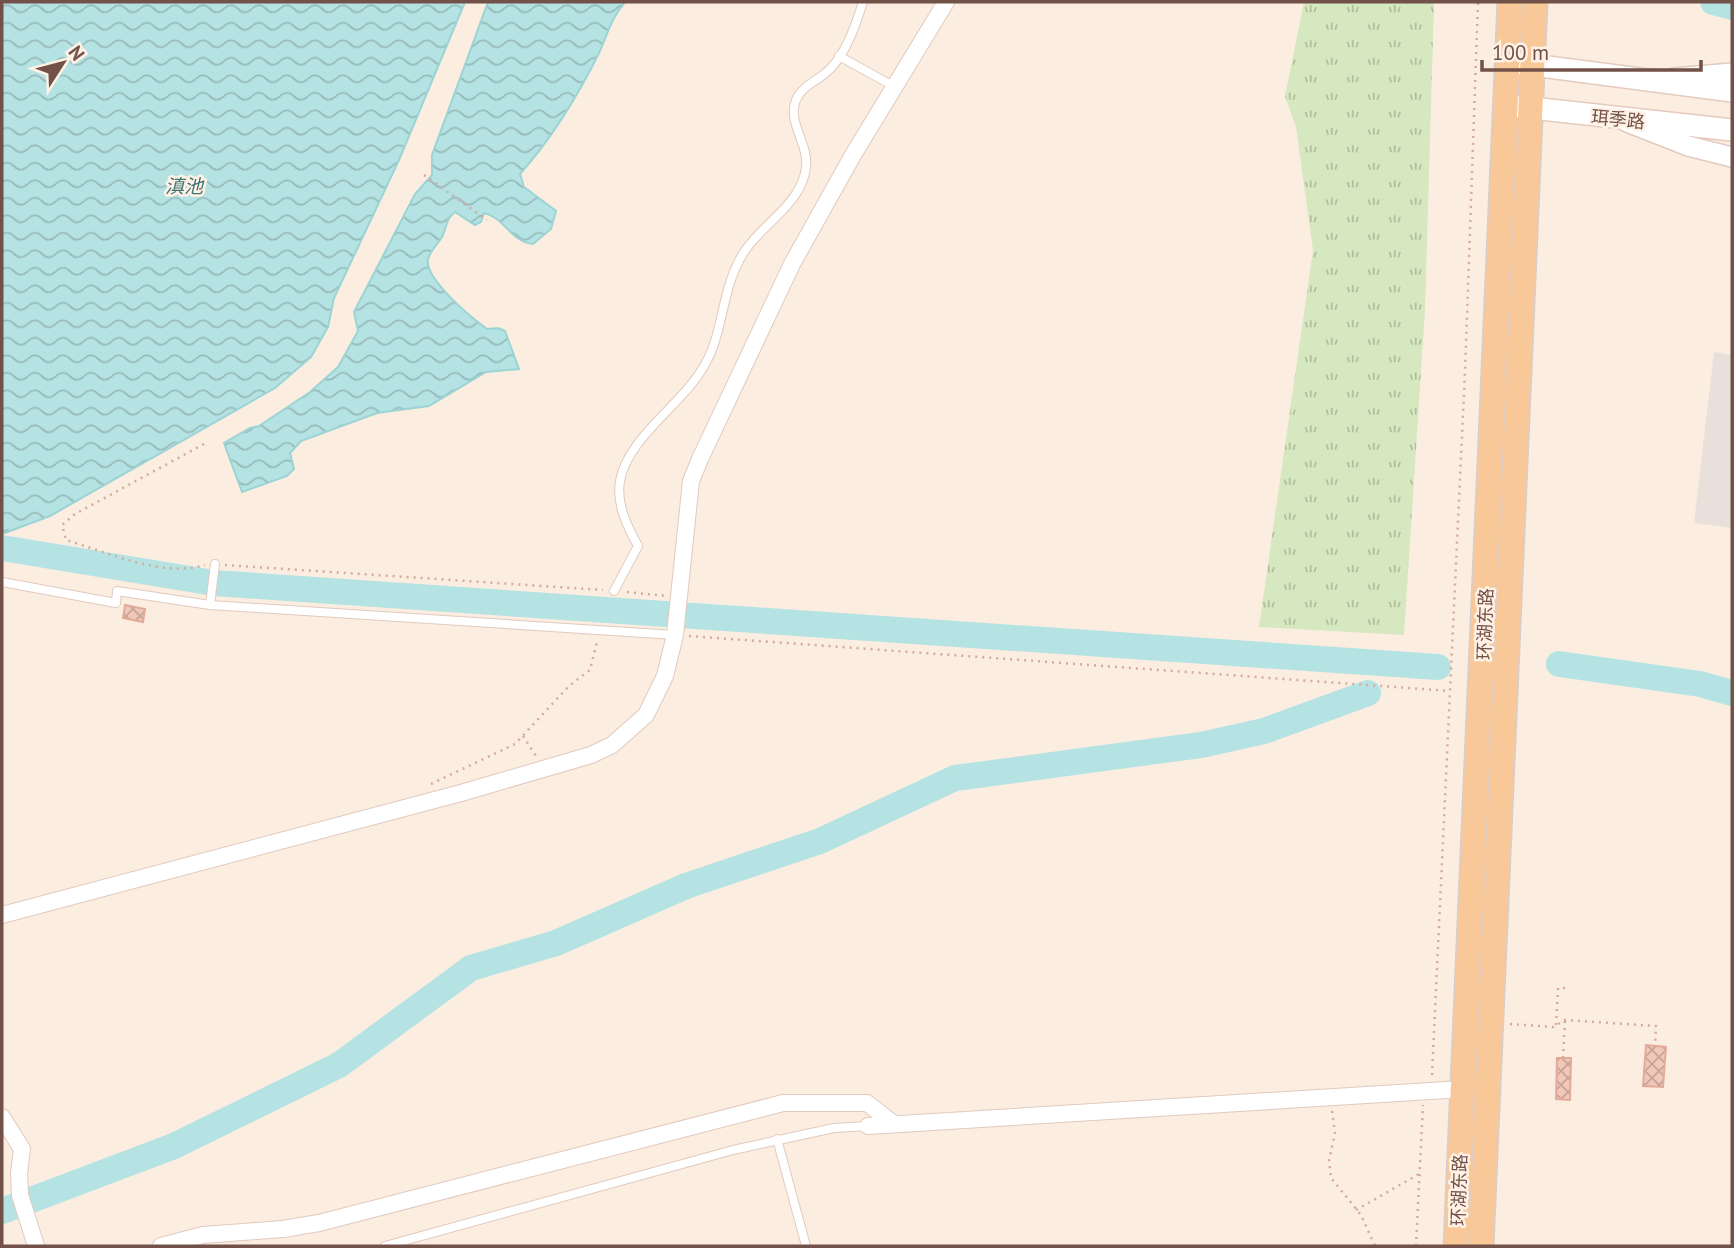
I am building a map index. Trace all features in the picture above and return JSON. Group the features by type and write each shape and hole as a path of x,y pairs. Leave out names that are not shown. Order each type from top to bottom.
{"main road":[{"name":"环湖东路","path":"1456,1246 1510,2"},
{"name":"环湖东路","path":"1481,1246 1535,2"},
{"path":"1508,62 1732,91"},
{"name":"珥季路","path":"1505,105 1622,120 1732,130"}],"street":[{"path":"2,915 591,755 630,732 646,715 665,676 675,630 691,481 699,459 792,264 946,2"},
{"path":"1655,80 1732,73"},
{"path":"1622,120 1688,146 1732,157"},
{"path":"868,1126 1463,1089"},
{"path":"161,1246 203,1235 283,1230 319,1223 783,1103 867,1103 894,1124"},
{"path":"2,1117 22,1149 20,1195 36,1246"}],"lane":[{"path":"614,591 638,546 626,523 620,502 620,481 625,465 700,374 714,342 727,283 737,264 799,187 806,167 804,147 794,116 796,101 802,91 831,68 863,2"},
{"path":"839,56 896,87"},
{"path":"211,602 215,564"},
{"path":"2,582 116,603 117,591 211,602 600,631 675,630"},
{"path":"385,1246 777,1139 834,1128 868,1126"},
{"path":"777,1139 806,1246"}],"path":[{"path":"1416,1246 1450,691 1475,139 1478,2"},
{"path":"424,175 487,220"},
{"path":"204,444 75,514 62,524 66,540 152,564 196,568 215,564 614,591 679,599"},
{"path":"675,630 1450,691"},
{"path":"424,787 515,744 569,686 590,670 600,631"},
{"path":"523,736 540,769"},
{"path":"1556,1026 1558,988 1567,988"},
{"path":"1491,1023 1556,1026 1565,1020 1656,1026 1655,1046"},
{"path":"1563,1058 1565,1020"},
{"path":"1328,1097 1335,1121 1329,1161 1331,1178 1356,1210 1375,1246"},
{"path":"1356,1210 1419,1174"}],"shaded area":[{"path":"1714,352 1732,355 1732,528 1694,523"}],"green space":[{"path":"1304,2 1434,2 1425,309 1404,635 1259,627 1313,250 1296,127 1285,96"}],"water":[{"name":"滇池","path":"2,2 465,2 399,160 334,298 328,327 311,357 275,388 50,516 2,534"},
{"path":"488,2 625,2 572,102 543,146 520,174 524,187 556,211 551,229 533,244 519,239 491,215 484,213 481,222 475,225 455,212 428,259 433,277 461,307 487,329 498,328 505,331 519,369 486,372 429,406 377,413 301,441 290,453 294,469 287,476 242,492 224,443 250,428 259,426 310,392 338,367 358,331 354,312 415,194 432,175 432,155"}],"building":[{"path":"125,605 145,609 143,622 123,618"},
{"path":"1646,1045 1666,1047 1663,1087 1643,1086"},
{"path":"1557,1058 1571,1058 1570,1100 1556,1099"}],"waterway":[{"path":"1713,2 1732,7"},
{"path":"2,548 214,583 1438,667"},
{"path":"1559,664 1700,684 1732,693"},
{"path":"2,1211 174,1146 339,1065 471,968 556,943 686,886 820,841 955,778 1201,745 1264,731 1368,693"}]}
